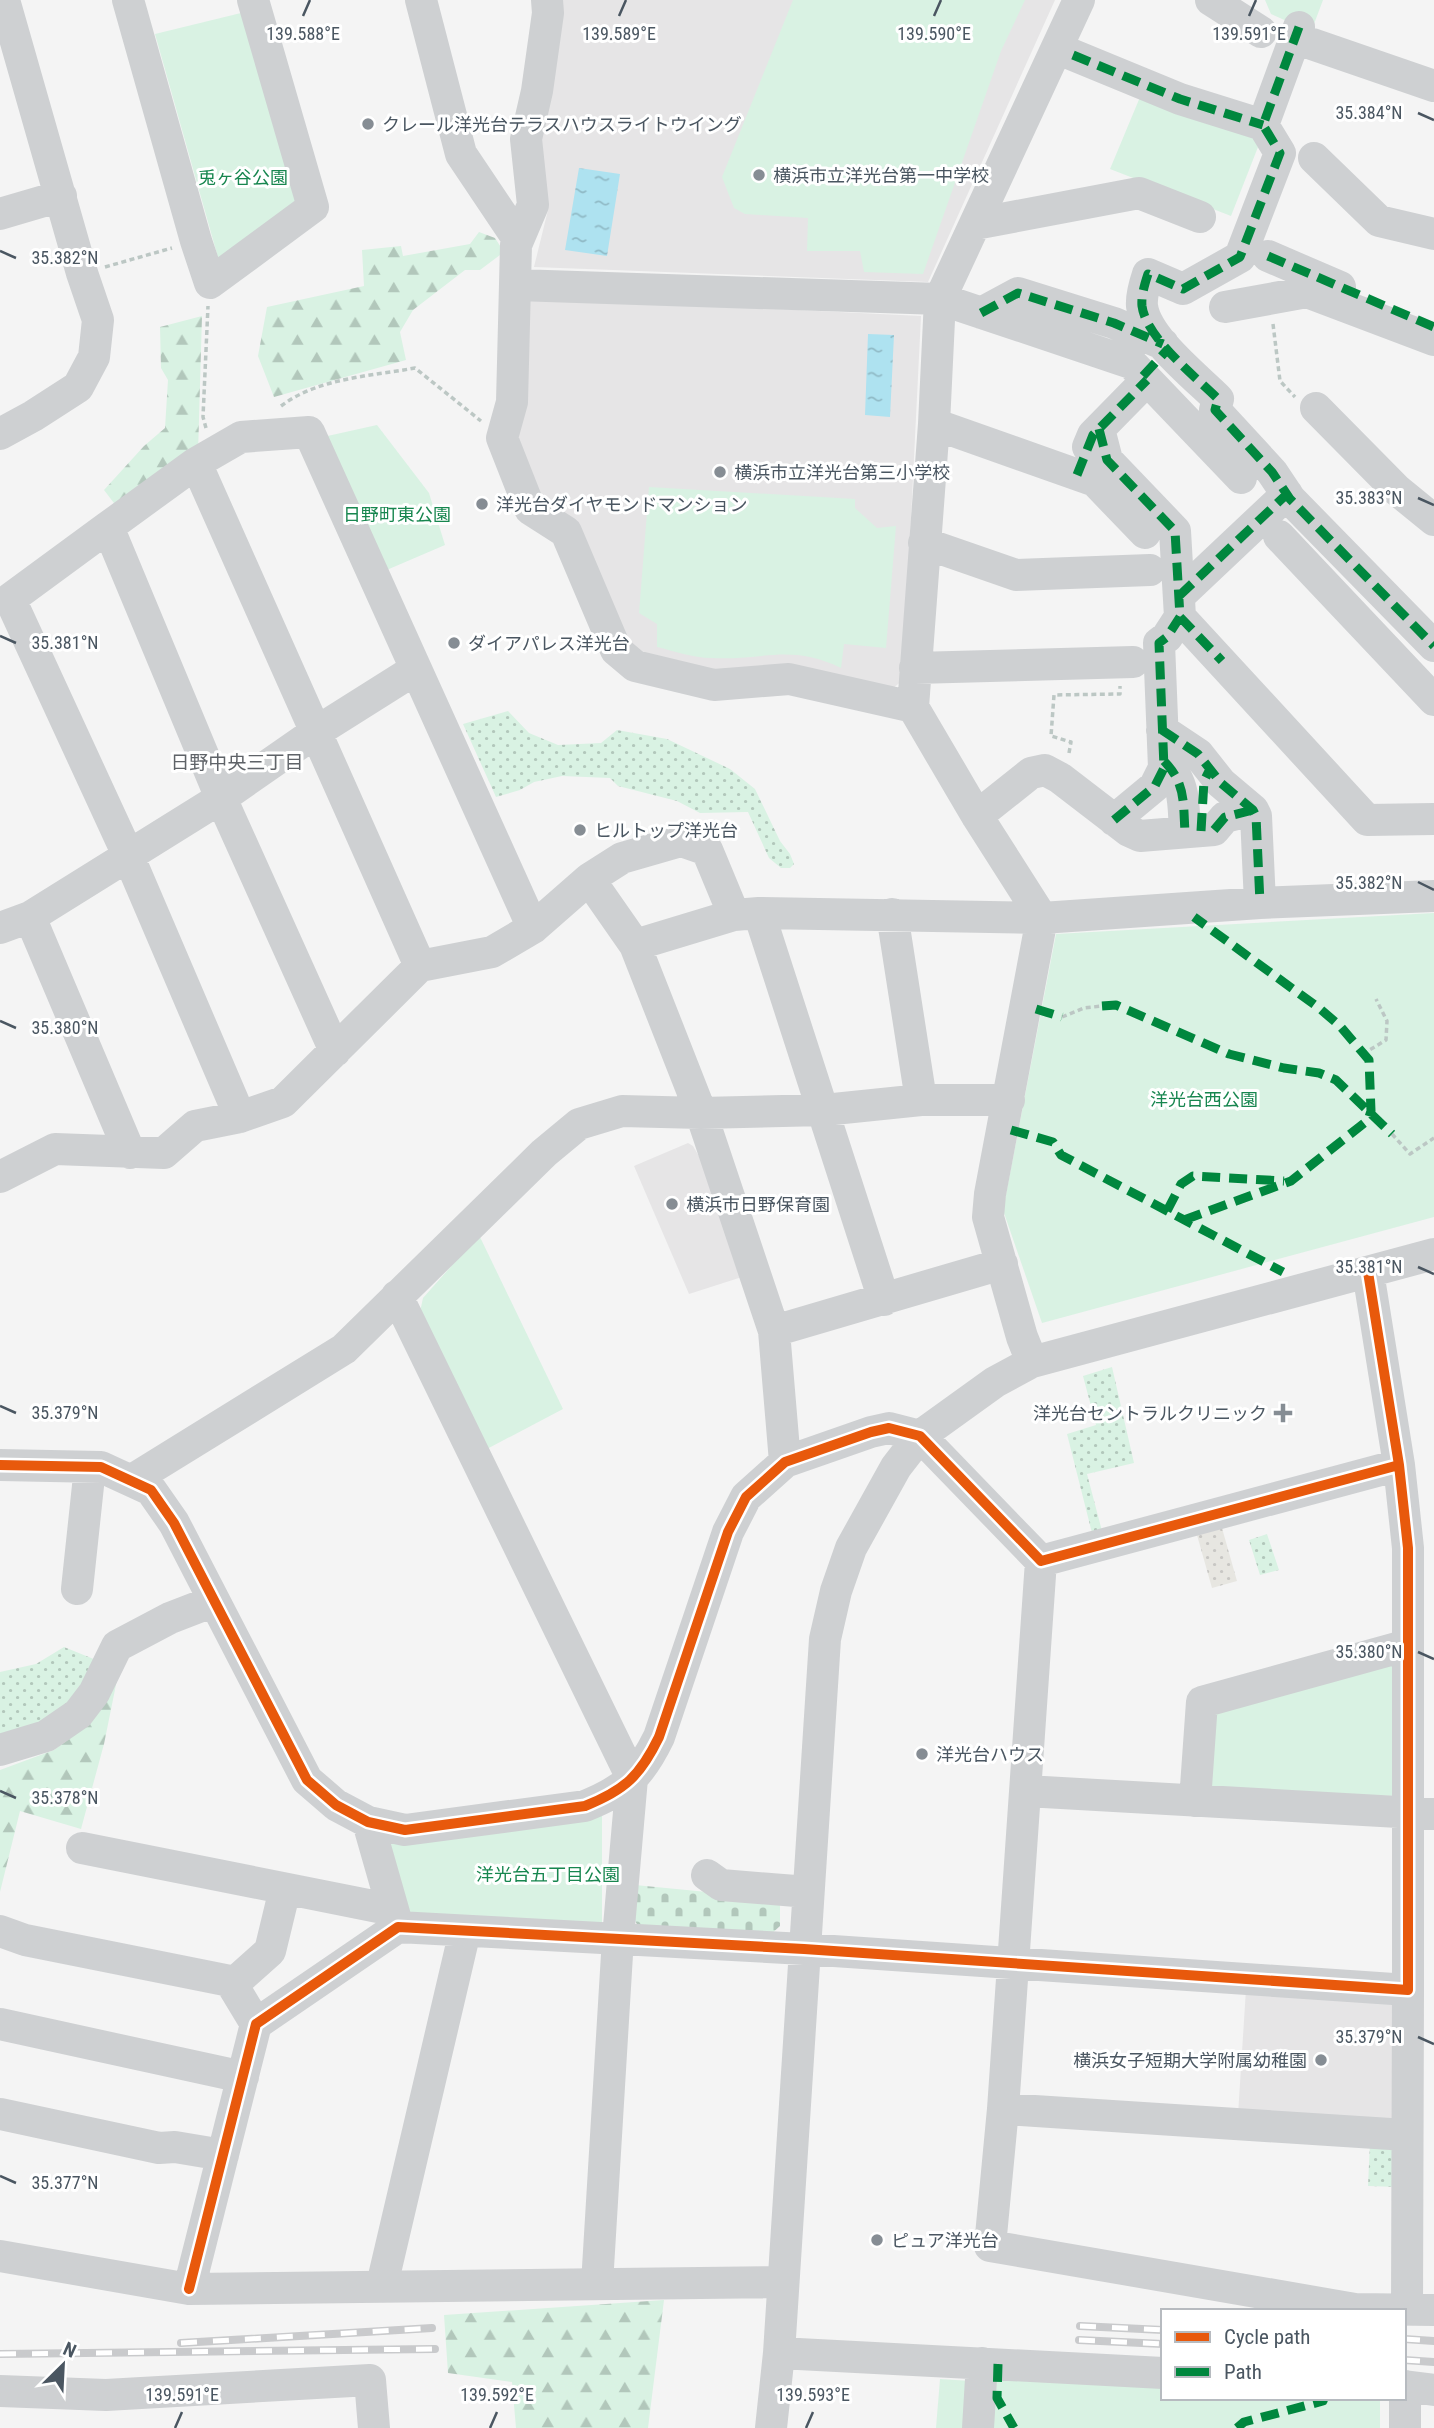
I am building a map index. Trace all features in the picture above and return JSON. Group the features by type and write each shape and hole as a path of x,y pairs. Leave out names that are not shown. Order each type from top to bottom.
{"street":[{"path":"0,434 78,387 94,357 98,320 82,273 4,0"},
{"path":"128,0 210,284 313,207 253,0"},
{"path":"421,0 461,154 518,239"},
{"path":"547,0 548,13 541,65 526,139 533,205 516,245 512,402 502,438 530,509 566,532 616,650 635,666 714,685 789,679 913,707"},
{"path":"1031,1362 988,1217 990,1194 1042,918 977,816 913,707 934,424 940,299 1079,0"},
{"path":"1211,0 1261,32"},
{"path":"1263,125 1305,35 1434,86"},
{"path":"1073,55 1180,99 1263,125 1280,153 1240,257 1183,289 1148,274 1142,306 1149,326 1218,399 1215,410 1272,472 1287,494 1434,646"},
{"path":"1314,158 1379,221 1434,234"},
{"path":"975,224 1139,193 1200,217"},
{"path":"0,214 61,196"},
{"path":"1268,256 1434,327"},
{"path":"517,285 940,299 1131,363 1241,478"},
{"path":"1225,307 1307,292 1434,340"},
{"path":"981,313 1018,293 1114,323 1166,347"},
{"path":"1077,475 1093,435 1145,378 1166,347"},
{"path":"1316,408 1397,490 1434,520"},
{"path":"934,424 1095,481 1145,533"},
{"path":"1099,429 1107,460 1175,531 1180,606 1167,636 1158,643 1164,768 1155,786 1114,820"},
{"path":"240,1117 128,855 5,602 203,459 241,438 309,432 533,928"},
{"path":"203,459 316,732 420,966"},
{"path":"924,543 1016,575 1177,569 1287,494"},
{"path":"108,527 221,797 335,1051"},
{"path":"1279,536 1434,700"},
{"path":"1180,606 1222,661 1367,820 1434,819"},
{"path":"915,668 1128,663"},
{"path":"0,928 30,917 221,797 316,732 416,669"},
{"path":"1161,730 1198,754 1221,783 1256,816 1260,903"},
{"path":"1164,761 1176,773 1200,831"},
{"path":"977,816 1031,773 1045,769 1129,831 1140,835 1200,831 1225,817 1252,810"},
{"path":"1200,831 1204,781 1210,769"},
{"path":"0,1177 55,1149 164,1153 195,1126 240,1117 283,1102 420,966 492,953 533,928 589,880 622,858 681,841 707,850 747,914 824,1110 884,1300"},
{"path":"589,880 635,945 701,1113 774,1331 785,1462"},
{"path":"635,945 747,914 1042,918 1260,903 1434,896"},
{"path":"892,914 921,1100"},
{"path":"30,917 130,1153"},
{"path":"132,1480 344,1349 544,1153 579,1124 622,1111 701,1113 824,1110 921,1100 1009,1100"},
{"path":"771,2428 779,2353 825,1639 836,1591 851,1548 880,1493 896,1466 920,1436 995,1382 1031,1362 1434,1254"},
{"path":"774,1331 1002,1264"},
{"path":"1368,1272 1399,1465 1408,1548 1408,1645 1422,1814 1408,1990 1406,2136 1421,2310"},
{"path":"397,1296 632,1778 618,1938 597,2284"},
{"path":"0,1465 101,1467 151,1490 174,1523 307,1780 336,1805 368,1822 405,1830 585,1806 613,1794 647,1762 659,1737 728,1532 746,1497 785,1462 871,1432 889,1429 920,1436 1041,1561 1003,2109 990,2246 1355,2309"},
{"path":"1041,1561 1399,1465"},
{"path":"77,1589 90,1467"},
{"path":"0,1750 46,1736 78,1714 94,1693 117,1646 170,1618 214,1601"},
{"path":"1195,1801 1202,1702 1408,1645"},
{"path":"1026,1791 1422,1814"},
{"path":"368,1822 396,1919"},
{"path":"82,1848 285,1889 396,1919 465,1931 804,1949 1408,1990"},
{"path":"707,1875 721,1885 808,1892"},
{"path":"232,1985 270,1951 285,1889"},
{"path":"189,2288 256,2024 396,1919"},
{"path":"0,1931 25,1940 230,1981 256,2024"},
{"path":"382,2285 465,1931"},
{"path":"0,2024 243,2077"},
{"path":"1003,2109 1406,2136"},
{"path":"0,2114 159,2148 175,2147 223,2155"},
{"path":"0,2256 189,2288 782,2282"},
{"path":"779,2353 1161,2373"},
{"path":"978,2428 982,2363"},
{"path":"0,2391 106,2395 370,2380 374,2428"},
{"path":"1406,2386 1434,2390"},
{"path":"1405,2400 1405,2428"}],"path":[{"path":"82,273 196,241"},
{"path":"203,459 206,317 210,284"},
{"path":"1270,299 1280,381 1310,413 1316,408"},
{"path":"316,387 415,368 502,438"},
{"path":"1060,778 1071,743 1052,736 1054,695 1120,694 1128,663"},
{"path":"1363,1054 1386,1040 1387,1021 1376,999"},
{"path":"1062,1017 1102,1006"},
{"path":"1392,1134 1410,1154 1434,1138"}],"shaded area":[{"name":"横浜市立洋光台第一中学校","path":"557,0 1055,0 928,282 534,267 548,210 537,140"},
{"name":"横浜市立洋光台第三小学校","path":"526,297 921,316 903,680 892,689 711,678 634,657 535,504 517,441"},
{"path":"688,1143 693,1146 725,1201 742,1277 689,1294 634,1166"},
{"name":"横浜女子短期大学附属幼稚園","path":"1246,1989 1395,1998 1400,2119 1238,2115"}],"green space":[{"path":"793,0 1025,0 1001,51 923,274 864,272 860,251 807,251 808,218 745,214 734,208 722,177"},
{"path":"1265,0 1323,0 1311,32 1271,14"},
{"name":"兎ヶ谷公園","path":"241,13 299,198 219,261 155,34"},
{"path":"1143,90 1248,127 1258,147 1231,216 1110,169"},
{"path":"479,232 495,238 504,252 480,270 465,270 413,310 400,332 406,360 274,397 258,356 267,307 364,286 362,250 401,246 403,256 470,244"},
{"path":"202,316 198,454 120,511 104,490 144,446 165,428 168,380 161,368 160,327"},
{"name":"日野町東公園","path":"377,425 429,493 445,545 382,572 323,437"},
{"path":"649,487 855,499 855,508 877,528 896,526 886,648 844,644 841,668 806,656 704,658 657,647 657,624 639,613"},
{"path":"508,711 529,733 558,745 601,743 617,730 667,739 730,769 755,789 794,864 790,868 781,868 769,858 748,812 700,813 677,801 618,786 610,778 562,776 534,782 520,790 496,797 463,724"},
{"name":"洋光台西公園","path":"1434,913 1434,1217 1042,1323 1003,1210 1056,934"},
{"path":"479,1235 563,1409 485,1450 420,1312 423,1298"},
{"path":"1112,1367 1134,1463 1087,1474 1102,1531 1093,1537 1067,1434 1096,1425 1083,1376"},
{"path":"1267,1534 1279,1570 1260,1575 1249,1540"},
{"path":"64,1647 101,1662 72,1710 0,1746 0,1672 36,1664"},
{"path":"122,1655 104,1744 81,1829 20,1811 0,1892 0,1770 54,1750 89,1724"},
{"path":"1392,1658 1401,1796 1215,1793 1206,1784 1210,1716"},
{"name":"洋光台五丁目公園","path":"602,1814 602,1929 401,1914 379,1832"},
{"path":"635,1885 780,1899 780,1926 769,1936 639,1928 633,1917"},
{"path":"1370,2142 1394,2143 1399,2187 1368,2186"},
{"path":"664,2300 648,2428 516,2428 512,2382 448,2373 444,2315"},
{"path":"992,2375 1161,2384 1161,2400 1380,2400 1380,2428 990,2428"},
{"path":"940,2379 971,2381 971,2428 936,2428"}],"sand":[{"path":"1220,1521 1237,1581 1212,1588 1195,1528"}],"water":[{"path":"579,168 620,174 607,256 565,250"},
{"path":"868,334 894,335 890,417 865,415"}],"railway":[{"path":"1080,2326 1161,2330"},
{"path":"181,2343 432,2328"},
{"path":"1406,2339 1434,2341"},
{"path":"1079,2340 1161,2344"},
{"path":"0,2354 435,2349"},
{"path":"1406,2360 1434,2362"}],"marked path":[{"path":"1299,27 1263,125 1280,153 1240,257 1183,289 1148,274 1142,306 1152,331 1218,399 1215,410 1272,472 1290,499 1434,646"},
{"path":"1073,55 1180,99 1263,125"},
{"path":"1268,256 1434,327"},
{"path":"981,313 1018,293 1114,323 1163,344"},
{"path":"1143,376 1168,349"},
{"path":"1077,475 1093,435 1147,380"},
{"path":"1099,429 1107,460 1175,531 1180,617 1222,661"},
{"path":"1179,596 1287,494"},
{"path":"1114,820 1155,786 1164,768 1159,643 1167,637 1180,617"},
{"path":"1162,730 1198,754 1221,783 1253,810 1256,816 1260,903"},
{"path":"1164,761 1180,786 1185,832"},
{"path":"1201,831 1204,781 1210,769"},
{"path":"1214,830 1225,817 1253,810"},
{"path":"1184,1220 1291,1181 1368,1120 1371,1111 1369,1060 1340,1026 1194,917"},
{"path":"1102,1006 1116,1005 1229,1054 1284,1068 1319,1073 1336,1080 1392,1134"},
{"path":"1036,1009 1062,1017"},
{"path":"1011,1130 1053,1142 1061,1155 1283,1272"},
{"path":"1167,1211 1181,1184 1193,1176 1284,1181"},
{"path":"998,2364 997,2398 1014,2428"},
{"path":"1237,2428 1244,2422 1323,2400"}],"cycle path":[{"path":"189,2289 256,2024 398,1927 804,1949 1408,1990 1408,1548 1399,1465 1368,1272"},
{"path":"0,1465 101,1467 151,1490 174,1523 307,1780 336,1805 368,1822 405,1830 585,1806 611,1794 630,1780 645,1762 659,1737 728,1532 746,1497 785,1462 889,1428 920,1436 1041,1561 1399,1465"}],"place":[{"name":"クレール洋光台テラスハウスライトウイング","path":"368,124"},
{"name":"横浜市立洋光台第一中学校","path":"759,175"},
{"name":"横浜市立洋光台第三小学校","path":"720,472"},
{"name":"洋光台ダイヤモンドマンション","path":"482,504"},
{"name":"ダイアパレス洋光台","path":"454,643"},
{"name":"ヒルトップ洋光台","path":"580,830"},
{"name":"横浜市日野保育園","path":"672,1204"},
{"name":"洋光台セントラルクリニック","path":"1283,1413"},
{"name":"洋光台ハウス","path":"922,1754"},
{"name":"横浜女子短期大学附属幼稚園","path":"1321,2060"},
{"name":"ピュア洋光台","path":"877,2240"}],"district":[{"name":"日野中央三丁目","path":"237,762"}]}
